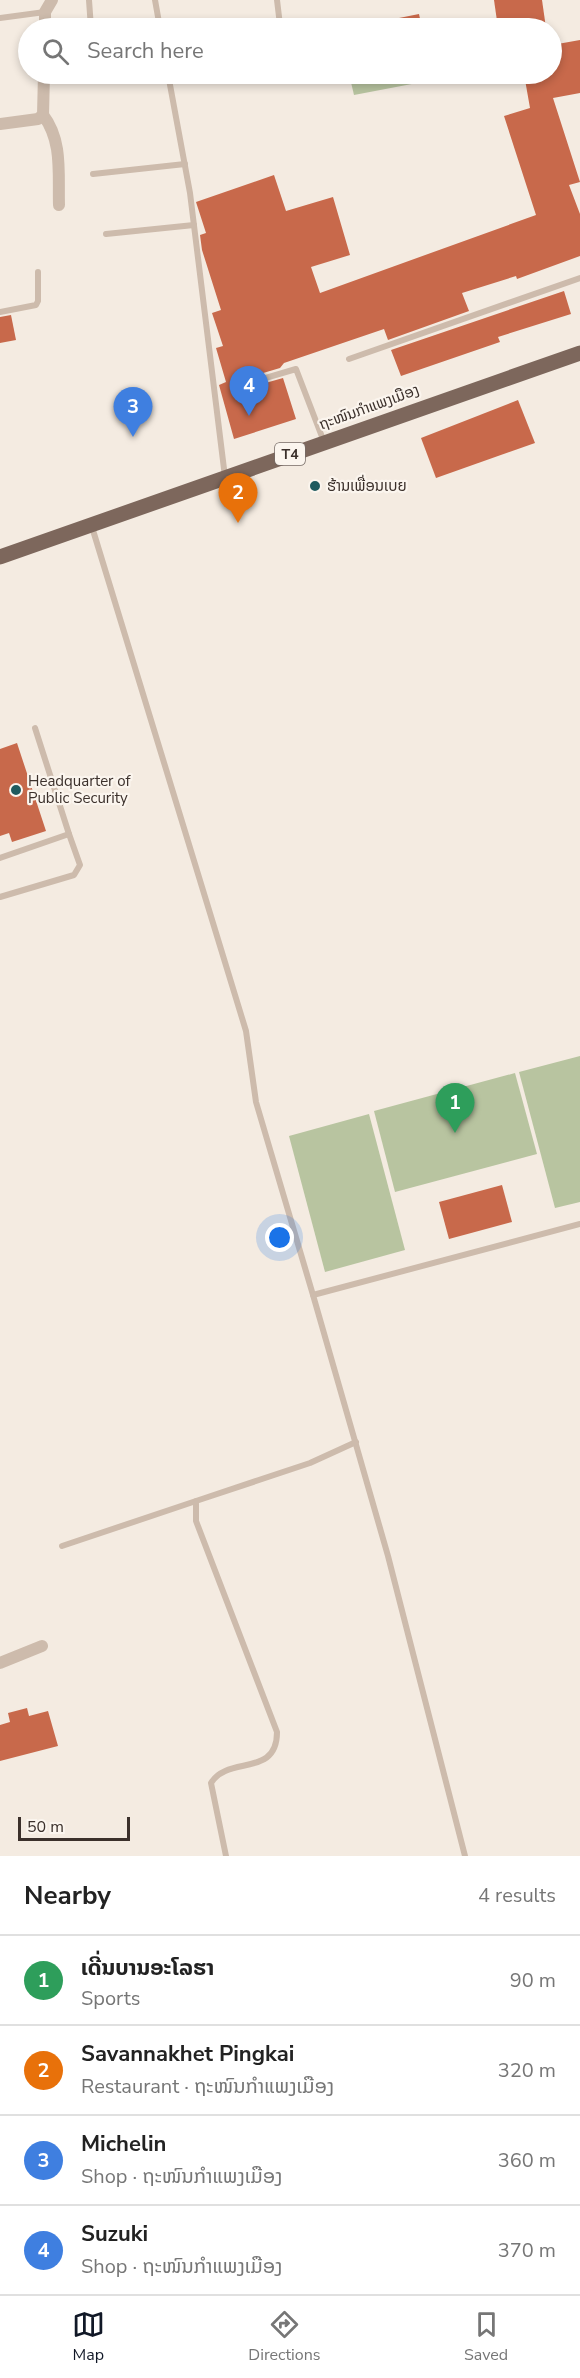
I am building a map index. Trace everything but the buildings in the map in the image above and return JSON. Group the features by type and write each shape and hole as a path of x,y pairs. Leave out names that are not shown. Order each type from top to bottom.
{"main road":[{"name":"ຖະໜົນກຳແພງເມືອງ","path":"0,557 580,353"}],"street":[{"path":"45,18 45,12 52,0"},
{"path":"44,84 43,115 51,126 58,151 58,205"},
{"path":"0,124 38,118 43,115"},
{"path":"0,1663 42,1646"}],"lane":[{"path":"89,0 90,18"},
{"path":"155,0 158,18"},
{"path":"277,0 279,18"},
{"path":"0,18 45,12"},
{"path":"170,84 194,225 225,477"},
{"path":"93,174 185,164"},
{"path":"106,234 194,225"},
{"path":"0,312 36,305 38,272"},
{"path":"349,359 580,278"},
{"path":"252,382 296,369 324,442"},
{"path":"91,524 246,1031 256,1102 356,1442 465,1856"},
{"path":"0,897 74,874 80,865 35,729"},
{"path":"0,858 69,834"},
{"path":"313,1295 580,1224"},
{"path":"62,1546 310,1463 356,1442"},
{"path":"196,1501 196,1521 277,1732 277,1744 270,1756 262,1761 222,1773 211,1783 226,1856"}],"green space":[{"path":"351,84 412,84 354,95"},
{"path":"580,1056 580,1202 555,1208 519,1072"},
{"path":"515,1073 537,1154 395,1192 374,1111"},
{"path":"369,1114 405,1250 325,1272 289,1136"}],"place":[{"name":"Suzuki","path":"249,416"},
{"name":"Michelin","path":"133,437"},
{"name":"ຮ້ານເພື່ອນເບຍ","path":"315,486"},
{"name":"Savannakhet Pingkai","path":"238,523"},
{"name":"Headquarter of Public Security","path":"16,790"},
{"name":"ເດີ່ນບານອະໂລຮາ","path":"455,1133"}]}
